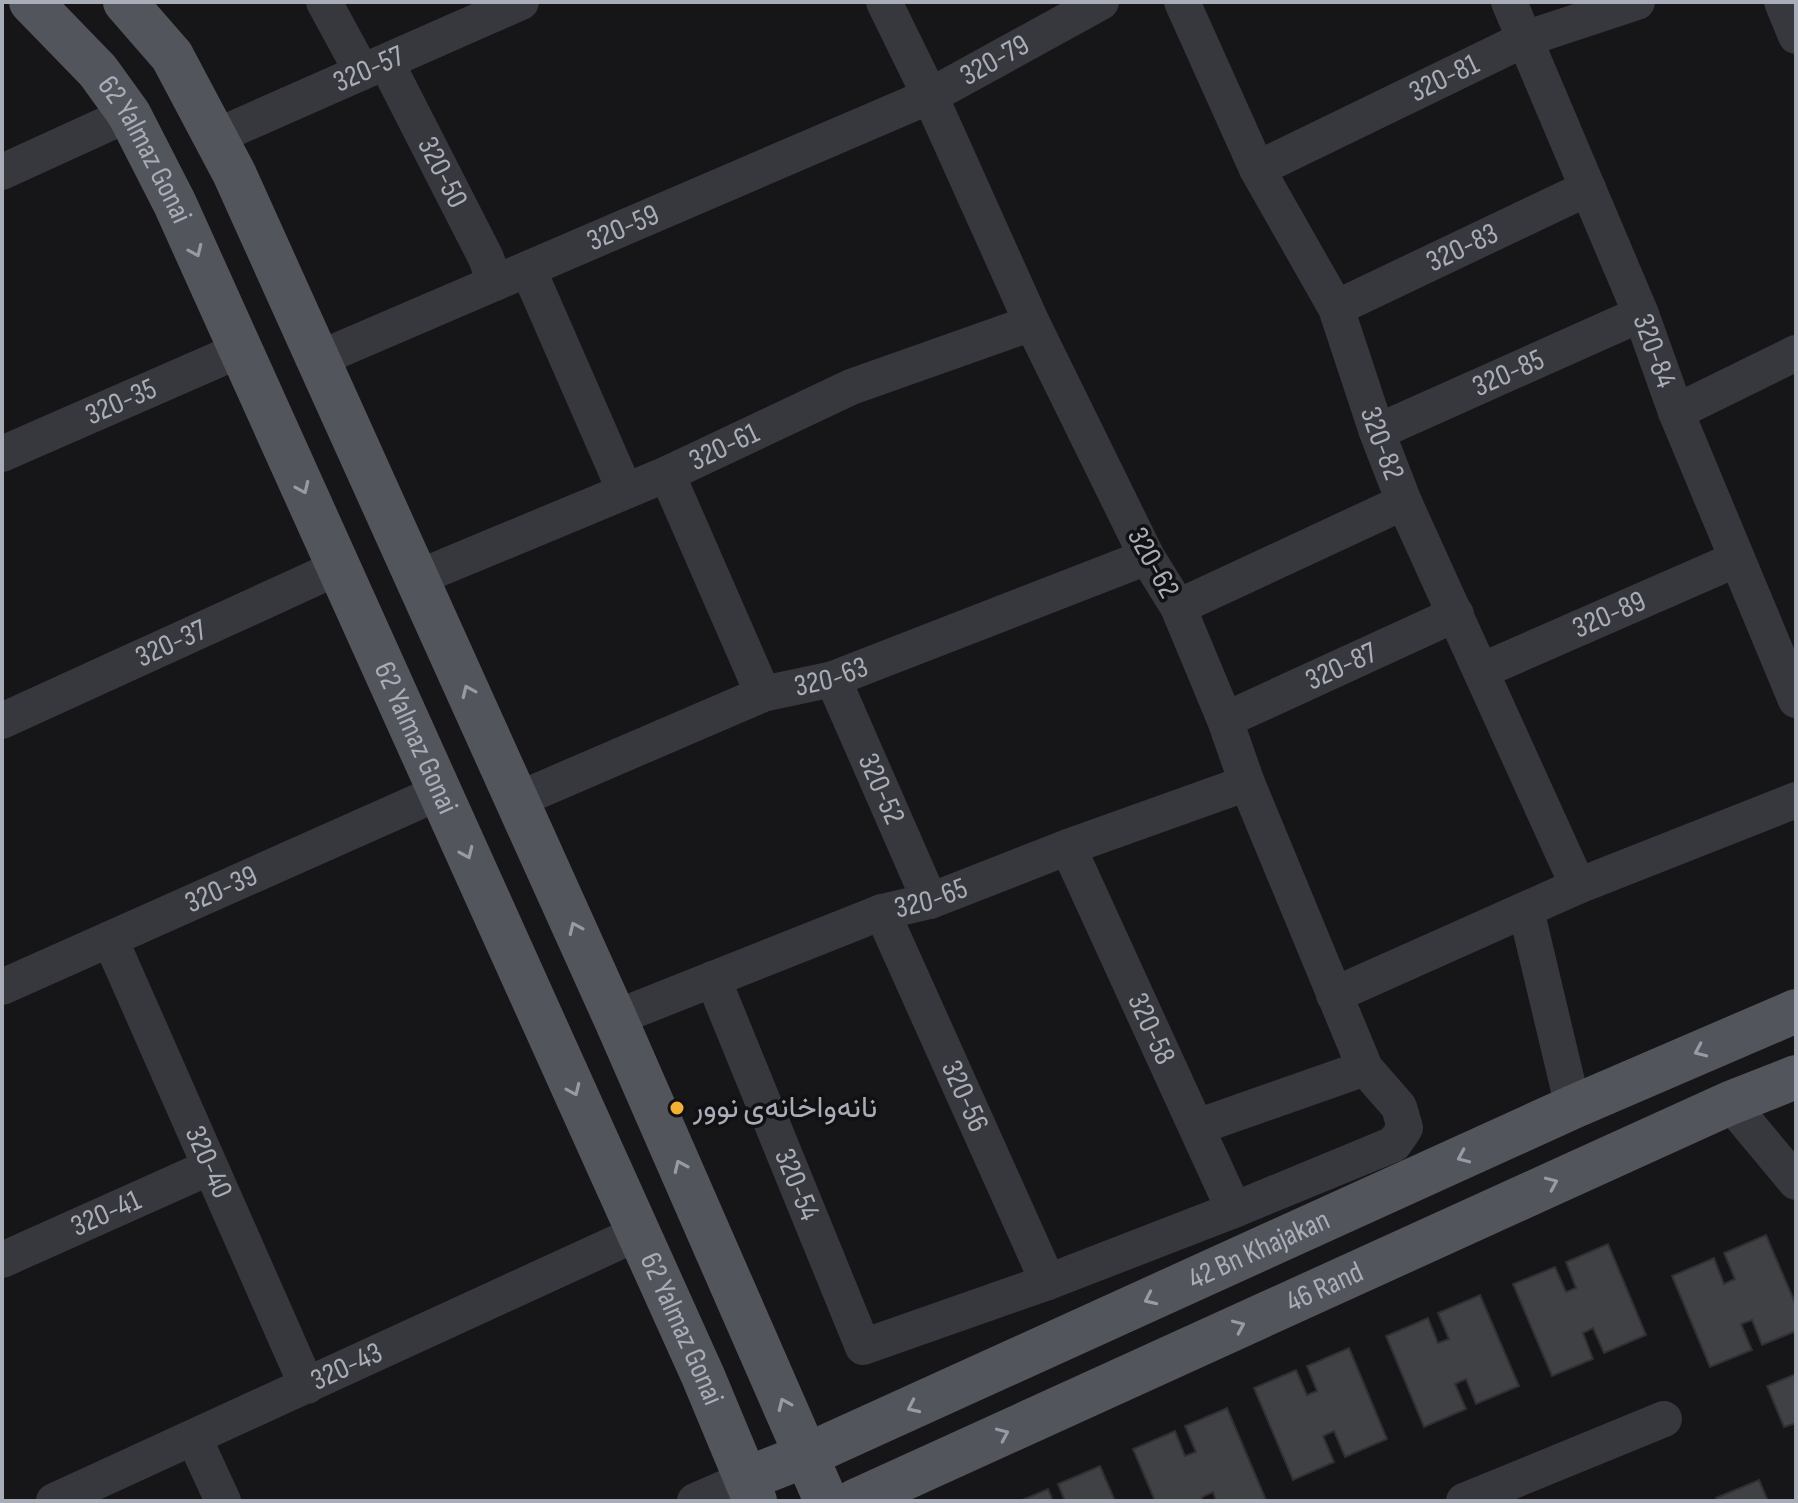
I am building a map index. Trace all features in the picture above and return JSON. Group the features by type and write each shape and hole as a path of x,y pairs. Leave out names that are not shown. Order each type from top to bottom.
{"main road":[{"name":"62 Yalmaz Gonai","path":"31,2 98,71 129,114 175,204 751,1490"},
{"path":"125,2 172,56 234,173 615,1018 826,1501"},
{"name":"42 Bn Khajakan","path":"751,1490 807,1455 1573,1107 1784,1015"},
{"name":"46 Rand","path":"855,1501 1730,1103 1793,1083"}],"street":[{"name":"320-50","path":"324,2 374,67 486,258 495,283"},
{"name":"320-57","path":"215,137 521,2"},
{"name":"320-62","path":"884,2 930,96 1032,323 1147,557 1178,607 1365,1068 1399,1107 1405,1128 1394,1144 1234,1210"},
{"name":"320-79","path":"930,96 1101,2"},
{"name":"320-82","path":"1182,2 1257,169 1336,308 1404,502 1578,886"},
{"name":"320-84","path":"1509,2 1641,314 1676,412 1796,700"},
{"name":"320-81","path":"1257,169 1525,39 1637,2"},
{"path":"1782,2 1796,36"},
{"name":"320-59","path":"318,359 930,96"},
{"path":"2,172 129,114"},
{"name":"320-83","path":"1336,308 1588,188"},
{"path":"528,269 625,491"},
{"name":"320-85","path":"1377,432 1641,314"},
{"name":"320-61","path":"417,578 667,474 851,387 1032,323"},
{"name":"320-35","path":"2,454 240,350"},
{"path":"1676,412 1796,353"},
{"path":"667,474 763,694"},
{"path":"1178,607 1404,502"},
{"name":"320-63","path":"517,800 763,694 833,679 1147,557"},
{"name":"320-89","path":"1481,671 1737,559"},
{"name":"320-37","path":"2,721 339,567"},
{"name":"320-87","path":"1225,720 1456,614"},
{"name":"320-52","path":"833,679 930,901"},
{"name":"320-65","path":"615,1018 882,912 930,901 1068,847 1247,783"},
{"name":"320-39","path":"2,987 440,792"},
{"path":"1334,995 1578,886 1796,800"},
{"name":"320-58","path":"1068,847 1234,1210"},
{"path":"1526,910 1573,1107"},
{"name":"320-56","path":"882,912 1048,1282"},
{"name":"320-40","path":"110,939 307,1386"},
{"name":"320-54","path":"713,979 863,1347 1048,1282"},
{"path":"1197,1127 1365,1068"},
{"path":"1730,1103 1796,1182"},
{"name":"320-41","path":"2,1260 210,1167"},
{"path":"1048,1282 1234,1210"},
{"name":"320-43","path":"54,1501 638,1233"},
{"path":"1464,1501 1664,1419"},
{"path":"194,1438 223,1501"},
{"path":"695,1501 751,1490"}],"building":[{"path":"1766,1235 1796,1305 1796,1331 1762,1345 1752,1320 1741,1324 1752,1350 1710,1367 1672,1276 1714,1258 1724,1284 1735,1279 1724,1253"},
{"path":"1608,1244 1646,1335 1604,1353 1593,1328 1583,1333 1593,1359 1552,1376 1513,1284 1555,1267 1566,1292 1576,1288 1566,1262"},
{"path":"1480,1295 1519,1386 1476,1404 1466,1379 1455,1384 1466,1409 1424,1427 1386,1336 1428,1318 1438,1343 1449,1339 1438,1313"},
{"path":"1349,1348 1387,1439 1345,1457 1334,1431 1323,1436 1334,1462 1293,1480 1254,1388 1296,1370 1307,1395 1317,1391 1307,1366"},
{"path":"1796,1374 1796,1423 1784,1427 1767,1386"},
{"path":"1227,1408 1266,1500 1216,1501 1213,1492 1202,1497 1203,1501 1155,1501 1133,1449 1175,1431 1185,1456 1196,1452 1185,1426"},
{"path":"1100,1466 1115,1501 1065,1501 1058,1484"},
{"path":"1759,1480 1768,1501 1718,1501 1716,1498"},
{"path":"1048,1489 1053,1501 1020,1501"}],"place":[{"name":"نانەواخانەی نوور","path":"677,1108"}]}
